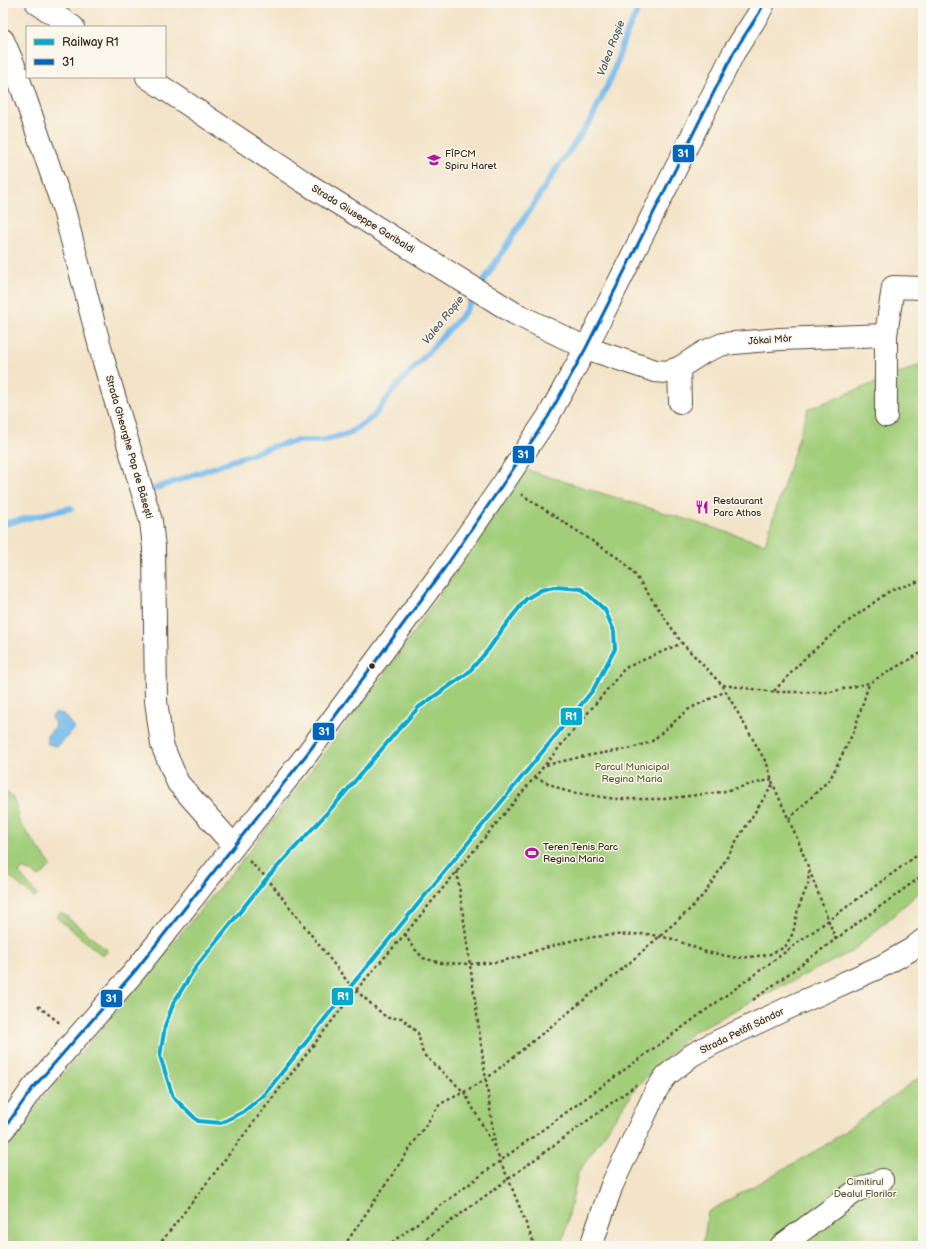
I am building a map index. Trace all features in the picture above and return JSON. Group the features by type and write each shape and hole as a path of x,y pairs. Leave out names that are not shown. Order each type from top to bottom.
{"street":[{"path":"37,3 72,26"},
{"path":"3,1130 32,1089 135,971 307,754 444,569 505,481 548,417 586,348 734,52 764,3"},
{"name":"Strada Gheorghe Pop de Băsești","path":"3,40 15,68 64,210 104,362 151,521 154,548 156,701 162,745 178,783 234,846"},
{"name":"Strada Giuseppe Garibaldi","path":"148,78 304,182 514,313 586,348"},
{"path":"886,416 886,335 893,287 923,288"},
{"name":"Jókai Mór","path":"586,348 656,371 667,372 679,368 704,352 723,344 769,340 886,335"},
{"path":"679,368 680,402"},
{"name":"Strada Petőfi Sándor","path":"591,1246 612,1185 657,1089 666,1076 692,1055 712,1044 882,966 912,949 923,940"},
{"path":"781,1246 856,1191 882,1180"}],"path":[{"path":"505,481 513,489 624,562 636,576 682,643 722,685 767,764 836,940"},
{"path":"774,692 806,657 842,626 891,590 923,580"},
{"path":"158,1246 356,990 457,871 625,668 682,643"},
{"path":"722,685 774,692 830,692 869,683 919,654 923,654"},
{"path":"789,819 830,779 854,731 869,683"},
{"path":"546,765 585,756 628,750 651,742 689,709 726,691"},
{"path":"534,777 565,791 615,799 664,799 721,792 772,779"},
{"path":"344,1246 440,1104 486,1080 627,965 688,911 704,894 774,784"},
{"path":"234,846 267,878 351,986 387,1018 402,1018 418,1032 423,1054 464,1092 495,1148 535,1246"},
{"path":"387,1246 500,1161 923,851"},
{"path":"404,934 423,958 440,963 470,964 497,962 578,939 611,935 648,934 673,939 706,952 738,958 768,955 785,947 793,933 798,909 808,884 809,870"},
{"path":"457,871 495,1148"},
{"path":"38,1006 78,1036"},
{"path":"161,1242 166,1246"}],"green space":[{"name":"Parcul Municipal Regina Maria","path":"923,364 923,889 853,951 693,1032 637,1086 578,1173 562,1246 3,1246 3,1146 245,857 390,666 513,489 524,469 765,544 808,409"},
{"path":"3,791 14,797 19,822 51,865 40,877 23,868 19,873 37,895 35,898 3,871"},
{"path":"61,912 108,951 103,956 56,917"},
{"name":"Cimitirul Dealul Florilor","path":"923,1075 923,1246 703,1246 708,1212 824,1146"}],"water":[{"path":"56,713 63,714 75,729 58,746 48,744 47,736 56,726 51,717"}],"waterway":[{"name":"Valea Roșie","path":"154,489 271,447 297,441 321,441 348,434 373,417 392,392 464,313 557,168 591,120 612,76 624,39 641,3"},
{"name":"Valea Roșie","path":"3,524 71,508"}],"rail line":[{"name":"R1","path":"554,587 582,589 605,610 614,631 615,649 593,690 264,1095 243,1112 221,1123 198,1121 173,1097 160,1056 165,1026 174,1002 196,967 267,878 338,801 419,707 468,673 488,650 526,599 541,590 554,587"}],"transit line":[{"name":"31","path":"3,1130 32,1089 135,971 307,754 444,569 505,481 548,417 586,348 734,52 764,3"}],"place":[{"name":"FÎPCM Spiru Haret","path":"434,160"},
{"name":"Restaurant Parc Athos","path":"702,507"},
{"name":"Teren Tenis Parc Regina Maria","path":"532,853"}]}
